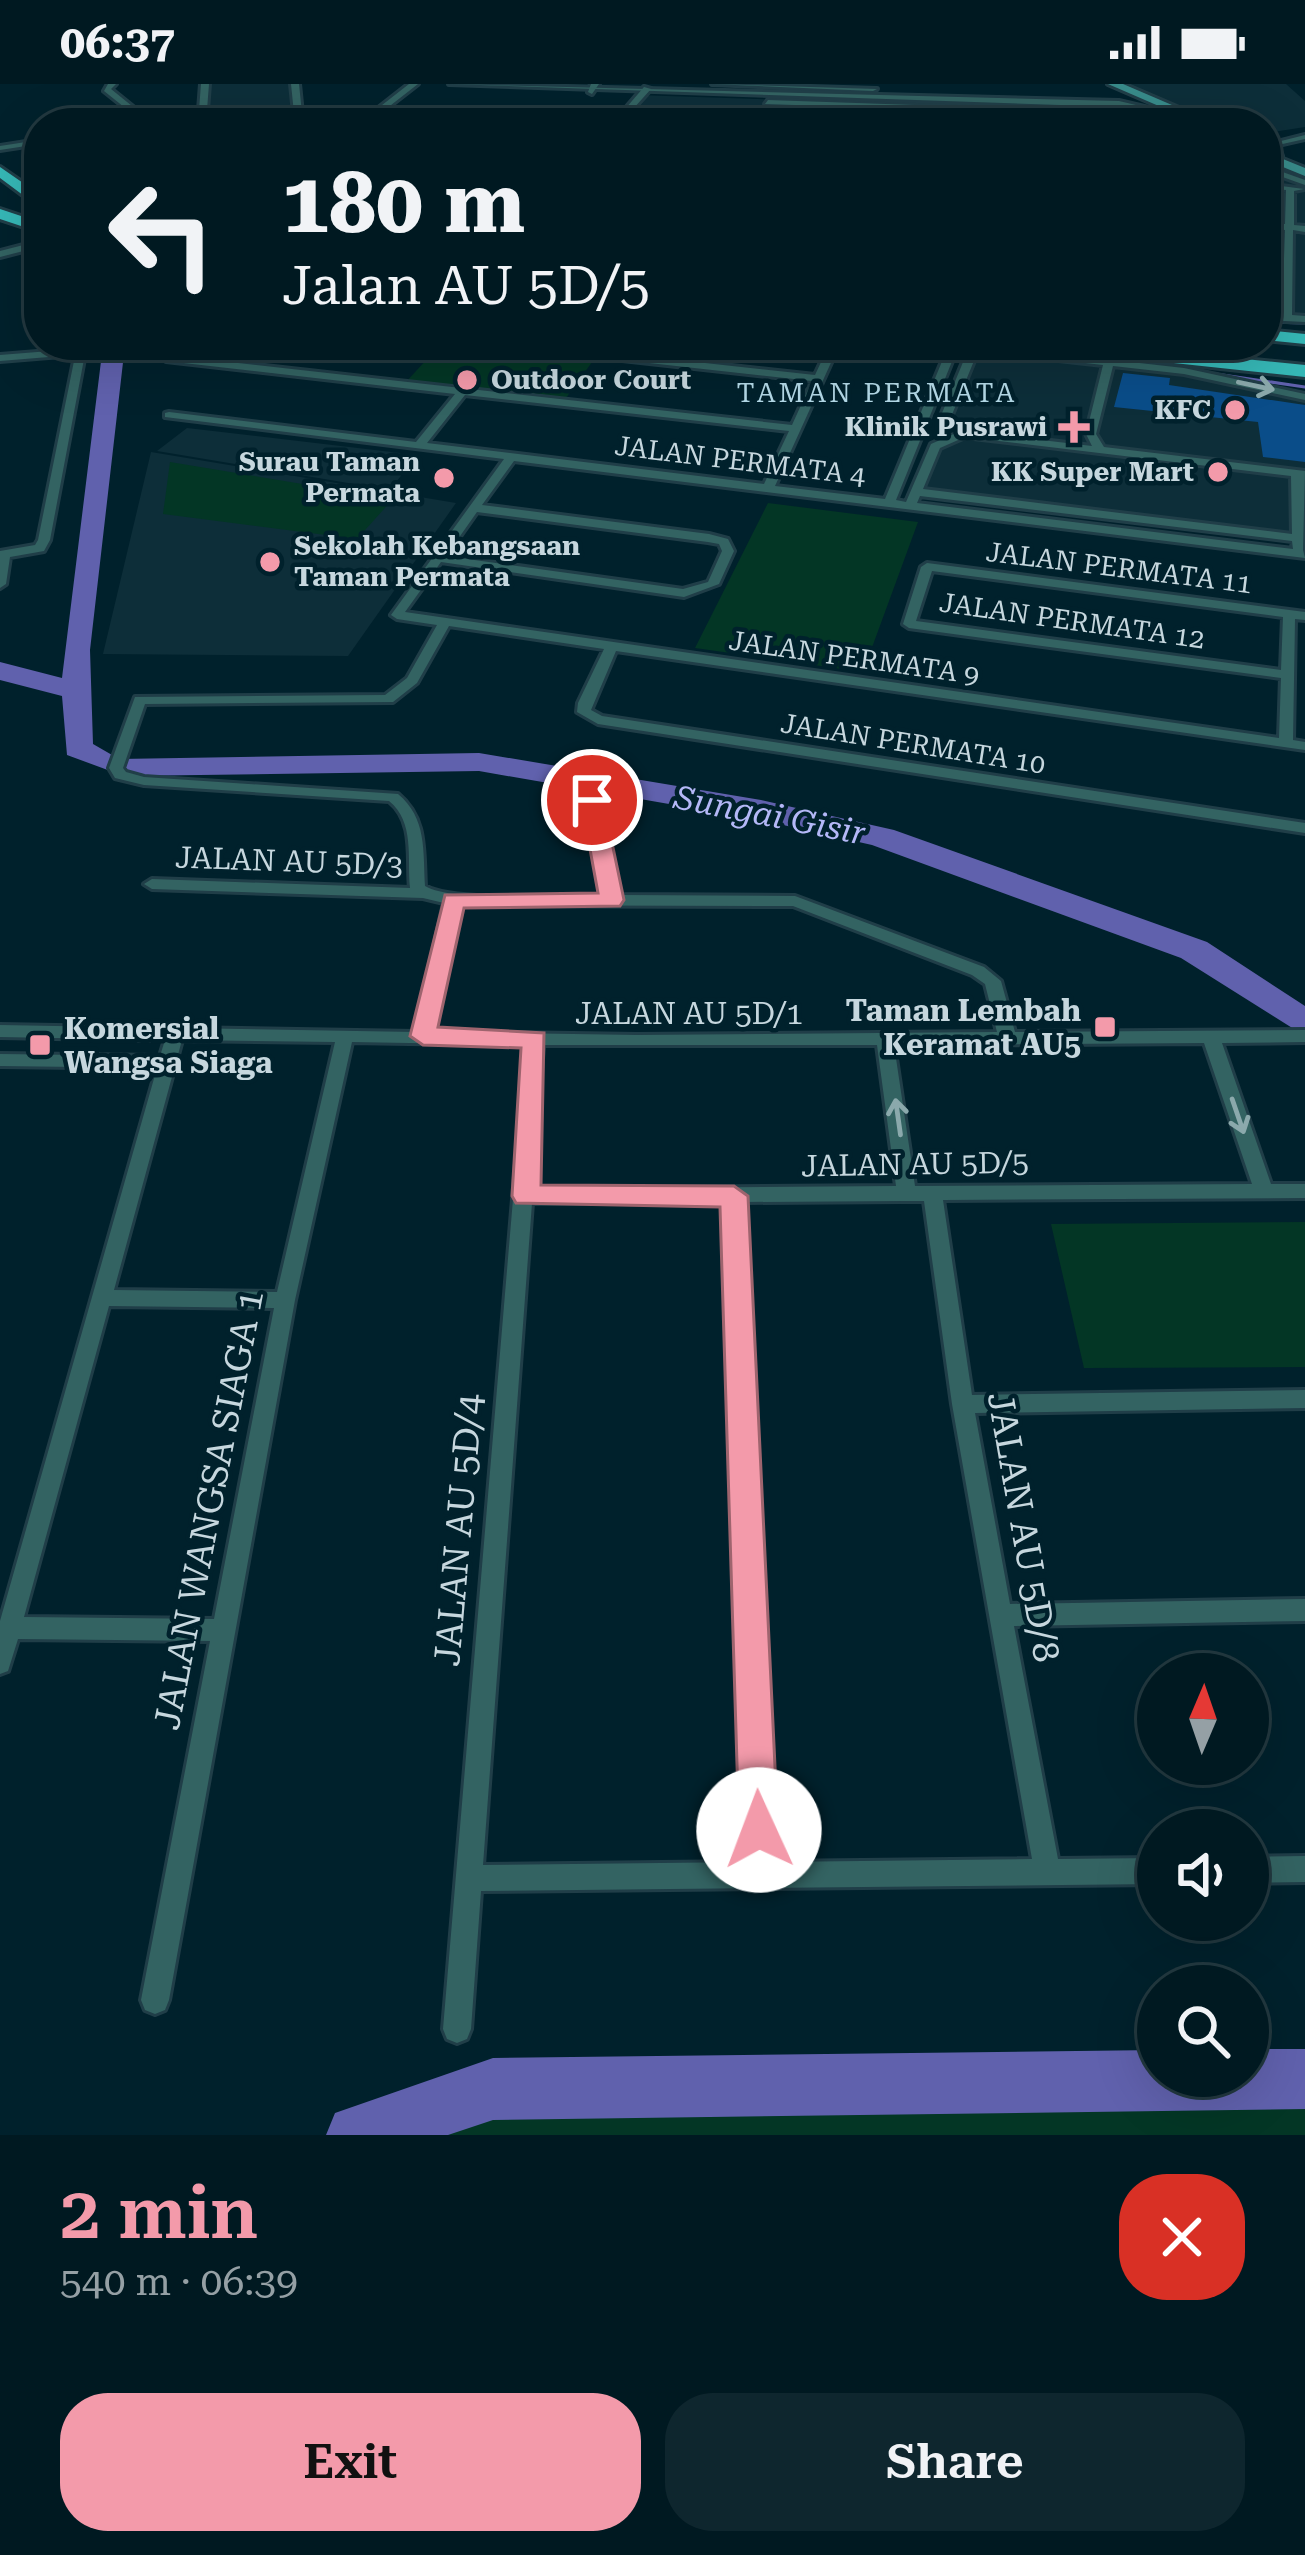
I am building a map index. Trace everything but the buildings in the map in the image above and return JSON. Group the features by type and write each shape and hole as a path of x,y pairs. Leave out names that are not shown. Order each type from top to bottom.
{"main road":[{"path":"1113,84 1171,108"},
{"path":"1098,85 1154,108"}],"street":[{"path":"383,108 414,84"},
{"path":"454,84 593,88"},
{"path":"484,84 952,108"},
{"path":"716,84 1056,101 1091,95 1098,85"},
{"path":"110,86 133,108"},
{"path":"630,108 645,91"},
{"path":"771,98 838,99 873,92"},
{"path":"763,108 771,98 873,92 1140,108"},
{"path":"838,99 859,105"},
{"path":"1281,187 1305,186"},
{"path":"1287,317 1290,188"},
{"path":"1281,206 1290,207"},
{"path":"1281,233 1305,229"},
{"path":"1281,230 1305,238"},
{"path":"0,244 16,250"},
{"path":"0,254 24,247"},
{"path":"1281,257 1288,258"},
{"path":"1281,317 1305,319"},
{"path":"0,584 2,555 40,548 79,360"},
{"path":"184,360 796,429"},
{"path":"649,360 820,379"},
{"path":"768,488 828,360"},
{"path":"890,503 947,360"},
{"path":"964,434 945,418 969,360"},
{"path":"1082,360 1305,397"},
{"path":"1100,450 1091,434 1109,363"},
{"path":"418,446 463,391"},
{"name":"JALAN PERMATA 4","path":"169,416 890,503 913,499 1301,548"},
{"path":"913,499 935,446 964,434 1301,473 1301,548"},
{"path":"1065,446 1091,434"},
{"path":"474,508 724,542 728,550 705,591 684,593 436,559 511,457"},
{"name":"JALAN PERMATA 9","path":"436,559 397,615 1305,746"},
{"name":"JALAN PERMATA 11","path":"926,567 1297,615"},
{"name":"JALAN PERMATA 12","path":"926,567 909,624 1288,675"},
{"path":"1286,744 1288,675 1297,615"},
{"path":"423,893 418,887 418,852 408,812 393,797 120,776 117,758 140,700 388,699 412,680 444,623"},
{"name":"JALAN PERMATA 10","path":"611,647 585,703 584,712 598,720 1305,828"},
{"path":"592,800 612,900"},
{"name":"JALAN AU 5D/3","path":"152,884 423,893 453,900 794,901 978,971 993,981 1008,1040"},
{"path":"423,1036 453,900"},
{"name":"JALAN AU 5D/1","path":"0,1031 535,1039 1212,1040 1305,1036"},
{"path":"0,1664 176,1031"},
{"name":"JALAN WANGSA SIAGA 1","path":"155,2000 285,1300 345,1035"},
{"name":"JALAN AU 5D/4","path":"458,2029 535,1039"},
{"path":"885,1040 907,1195"},
{"path":"1212,1040 1264,1191"},
{"path":"0,1060 167,1063"},
{"name":"JALAN AU 5D/5","path":"526,1196 1305,1191"},
{"name":"JALAN AU 5D/8","path":"933,1194 963,1404 1047,1872"},
{"path":"734,1196 760,1874"},
{"path":"105,1298 285,1300"},
{"path":"963,1404 1305,1399"},
{"path":"1001,1615 1305,1610"},
{"path":"10,1628 223,1630"},
{"path":"1269,1870 1305,1869"},
{"path":"467,1877 1137,1871"}],"shaded area":[{"path":"208,84 292,84 295,108 207,108"},
{"path":"1126,84 1286,84 1305,101 1305,127 1281,131 1281,108 1186,108"},
{"path":"637,95 1020,108 624,108"},
{"path":"1281,168 1305,178 1305,323 1281,322"},
{"path":"973,360 1067,360 1184,373 1305,399 1305,551 1303,536 922,490"},
{"path":"187,428 417,455 390,490 157,451"},
{"name":"Sekolah Kebangsaan Taman Permata","path":"151,452 456,503 348,656 103,654"}],"green space":[{"path":"426,360 594,360 563,402 405,383"},
{"path":"170,462 393,499 357,539 163,514"},
{"path":"768,503 918,522 863,672 695,648"},
{"path":"1305,1222 1305,1367 1084,1368 1051,1224"},
{"path":"500,2107 1305,2109 1305,2135 430,2135"}],"waterway":[{"path":"1281,322 1305,323"},
{"name":"Sungai Gisir","path":"77,691 76,650 112,360"},
{"path":"1189,370 1305,387"},
{"path":"0,671 77,691"},
{"name":"Sungai Gisir","path":"77,691 78,748 106,762"},
{"name":"Sungai Gisir","path":"124,767 479,762 761,810 882,837 1194,950 1305,1023"},
{"path":"357,2135 493,2089 1305,2079"}],"place":[{"name":"Outdoor Court","path":"467,380"},
{"name":"KFC","path":"1235,410"},
{"name":"Klinik Pusrawi","path":"1074,427"},
{"name":"KK Super Mart","path":"1218,472"},
{"name":"Surau Taman Permata","path":"444,478"},
{"name":"Sekolah Kebangsaan Taman Permata","path":"270,562"},
{"name":"Taman Lembah Keramat AU5","path":"1105,1027"},
{"name":"Komersial Wangsa Siaga","path":"40,1045"}],"district":[{"name":"TAMAN PERMATA","path":"877,393"}],"route":[{"path":"592,800 612,900 453,900 423,1036 535,1039 526,1196 734,1196 759,1830"}]}
